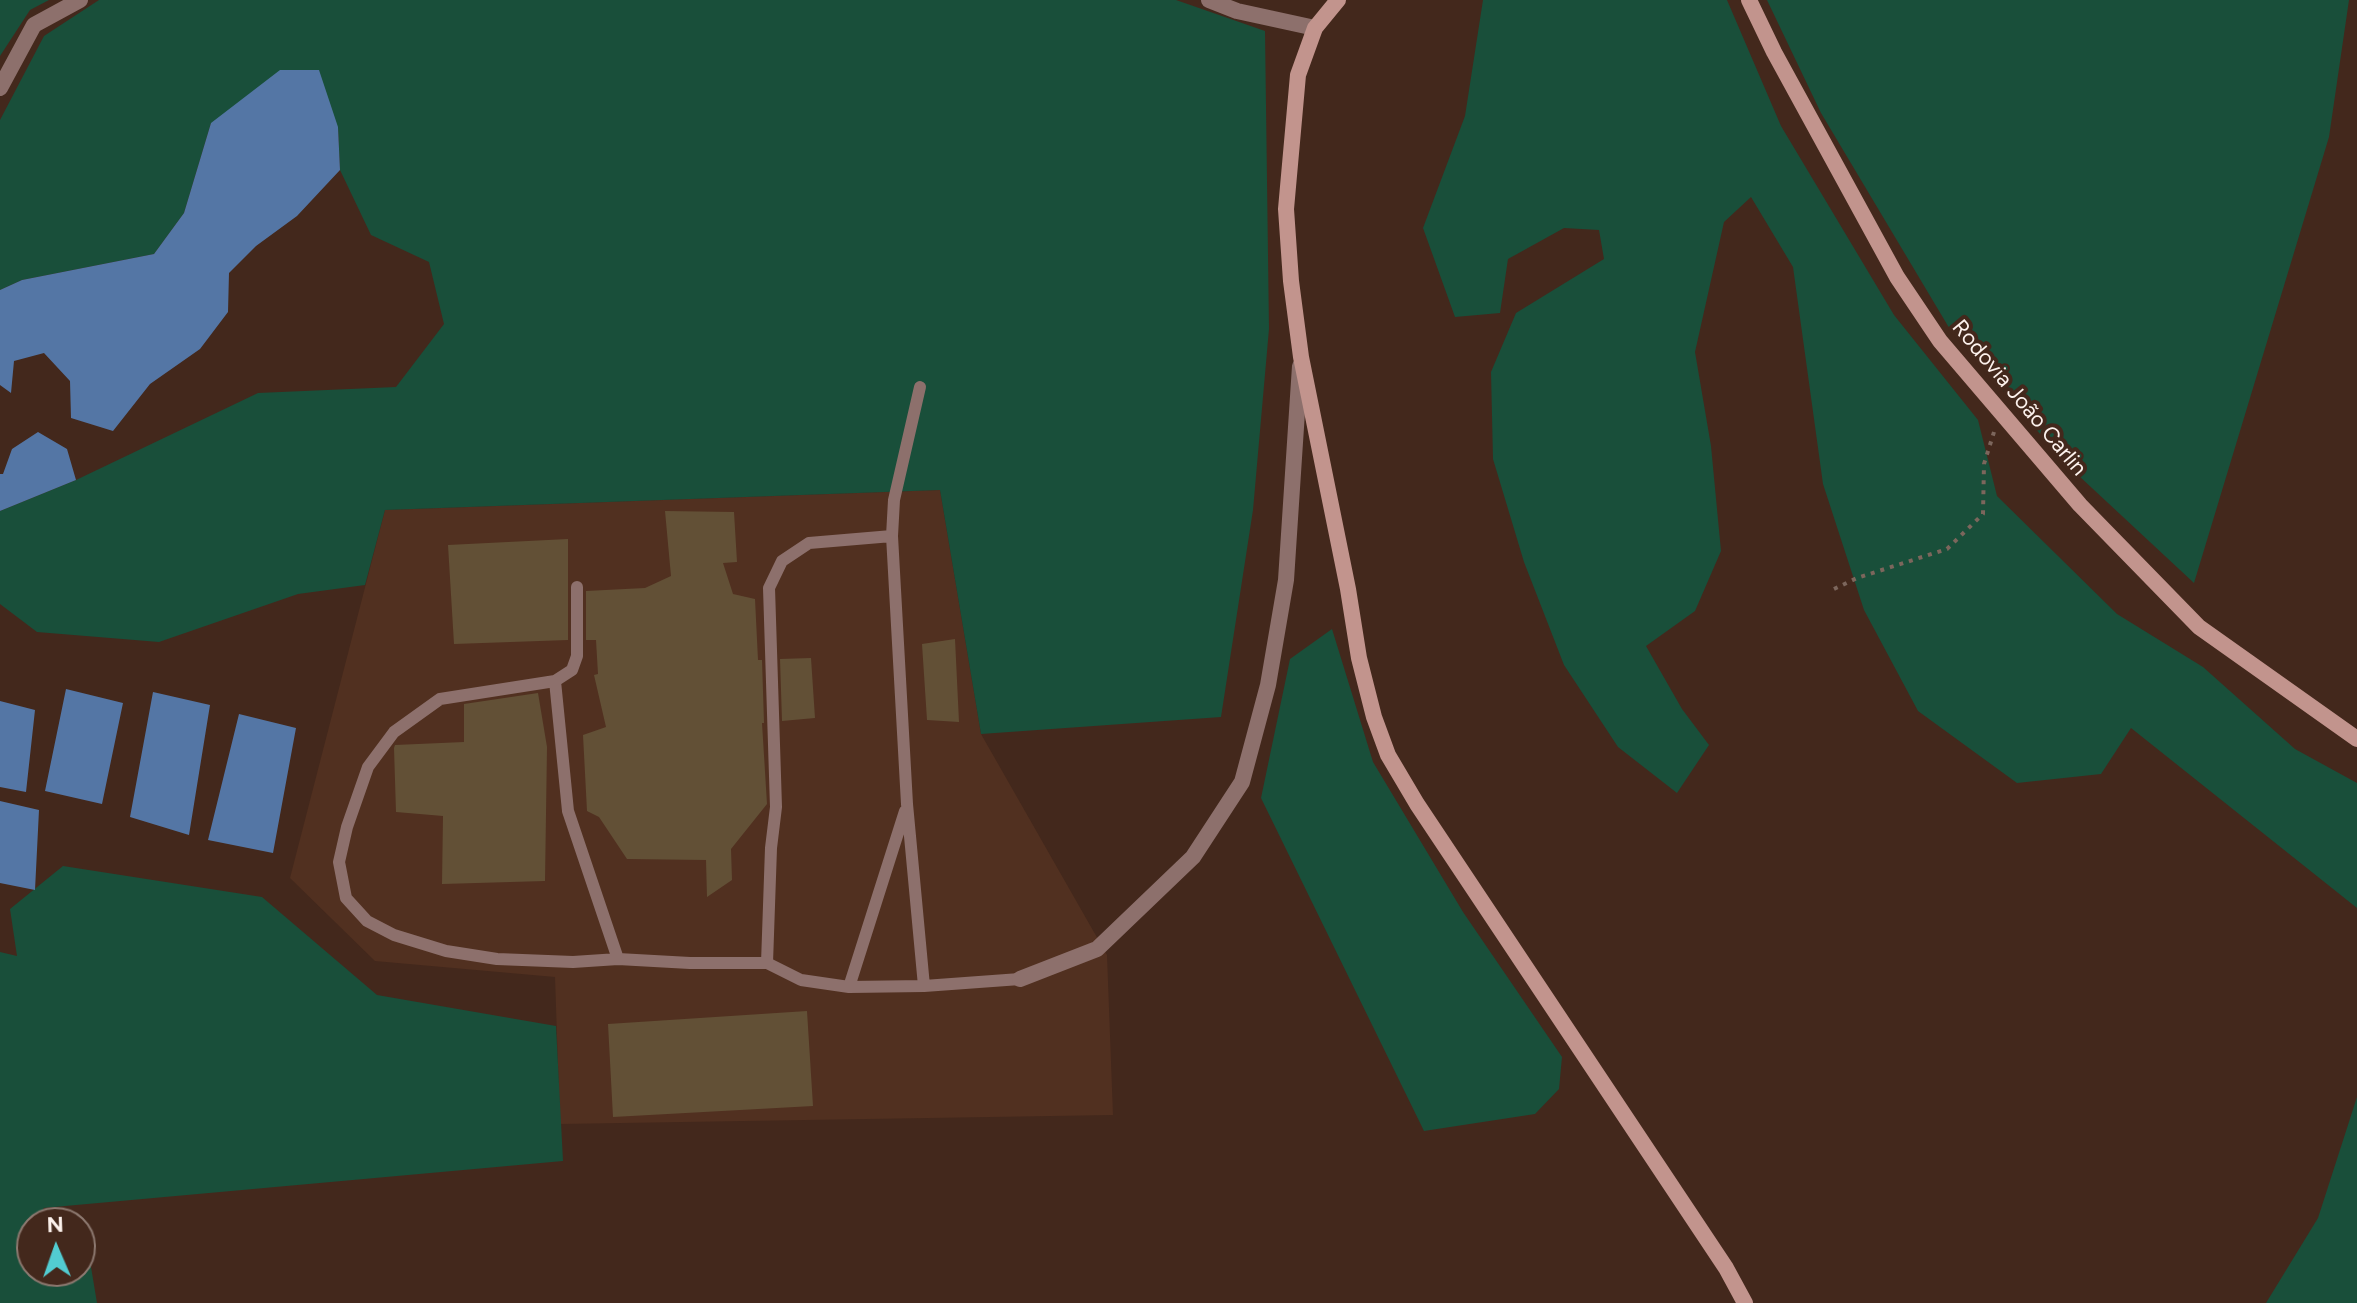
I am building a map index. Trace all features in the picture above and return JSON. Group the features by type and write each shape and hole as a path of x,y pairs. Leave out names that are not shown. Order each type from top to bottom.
{"street":[{"path":"0,88 34,25 80,0"},
{"path":"1209,0 1237,11 1315,28"},
{"path":"1338,0 1315,28 1298,75 1286,209 1301,357 1359,658 1374,717 1388,755 1417,804 1726,1268 1745,1303"},
{"name":"Rodovia João Carlin","path":"1749,0 1774,52 1897,277 1940,341 2080,505 2199,627 2357,739"},
{"path":"1020,979 1097,949 1193,857 1242,782 1268,685 1286,580 1301,357"}],"lane":[{"path":"920,387 894,500 892,536 907,804 924,986"},
{"path":"767,963 771,848 776,807 769,588 782,561 809,543 892,536"},
{"path":"577,587 577,656 572,670 555,681 440,699 394,732 368,767 347,827 339,862 346,898 367,921 394,935 446,951 512,960 767,963 801,980 849,987 924,986 1020,979"},
{"path":"555,681 568,811 618,959"},
{"path":"849,987 907,804"}],"path":[{"path":"1834,589 1857,578 1947,549 1983,514 1984,464 2001,411"}],"shaded area":[{"path":"940,490 981,734 1107,955 1113,1115 560,1124 555,977 375,961 290,878 385,510"}],"green space":[{"path":"0,0 49,0 30,10 0,56"},
{"path":"99,0 1176,0 1265,31 1269,329 1253,510 1221,717 981,734 940,490 385,510 365,585 298,594 159,642 37,632 0,604 0,511 76,480 258,393 396,387 444,324 429,262 371,235 340,170 338,127 211,123 184,213 154,254 22,280 0,290 0,120 44,36"},
{"path":"1483,0 1727,0 1781,126 1894,315 1978,420 1997,496 2117,614 2203,667 2295,749 2357,783 2357,908 2131,728 2101,774 2017,783 1918,711 1864,610 1823,484 1793,267 1751,197 1724,222 1695,352 1711,446 1721,551 1695,611 1646,646 1682,709 1709,745 1677,793 1618,747 1564,665 1524,562 1493,459 1491,372 1516,313 1604,259 1599,230 1564,228 1508,259 1500,313 1455,317 1423,228 1465,116"},
{"path":"1767,0 2349,0 2329,137 2194,583 2064,462 1948,326 1821,113"},
{"path":"1332,629 1373,762 1463,912 1562,1057 1559,1089 1535,1114 1424,1131 1261,798 1290,659"},
{"path":"63,866 262,897 377,995 556,1026 563,1161 54,1207 16,1207 16,1287 94,1287 97,1303 0,1303 0,952 17,956 10,909"},
{"path":"2357,1097 2357,1303 2266,1303 2318,1218"}],"water":[{"path":"280,70 319,70 338,127 340,170 297,216 256,246 229,273 228,312 200,349 150,384 113,431 71,418 70,381 44,353 14,361 11,393 0,385 0,290 22,280 154,254 184,213 211,123"},
{"path":"38,432 67,449 76,480 0,511 0,474 3,474 12,449"},
{"path":"66,689 123,703 102,804 45,791"},
{"path":"153,692 210,705 189,835 130,817"},
{"path":"0,701 35,710 26,792 0,787"},
{"path":"239,714 296,728 273,853 208,840"},
{"path":"0,801 39,810 35,890 0,883"}],"building":[{"path":"665,511 734,512 737,562 723,563 733,594 755,599 758,660 762,660 767,804 731,849 732,880 707,897 706,860 627,859 599,817 587,811 583,735 606,727 594,675 598,674 596,640 586,640 586,591 645,588 671,576"},
{"path":"568,539 568,640 454,644 448,545"},
{"path":"955,639 959,722 927,720 922,644"},
{"path":"811,658 815,718 782,721 780,659"},
{"path":"538,693 547,747 545,881 442,884 443,816 396,812 395,745 464,742 464,704"},
{"path":"807,1011 813,1106 613,1117 608,1024"}]}
